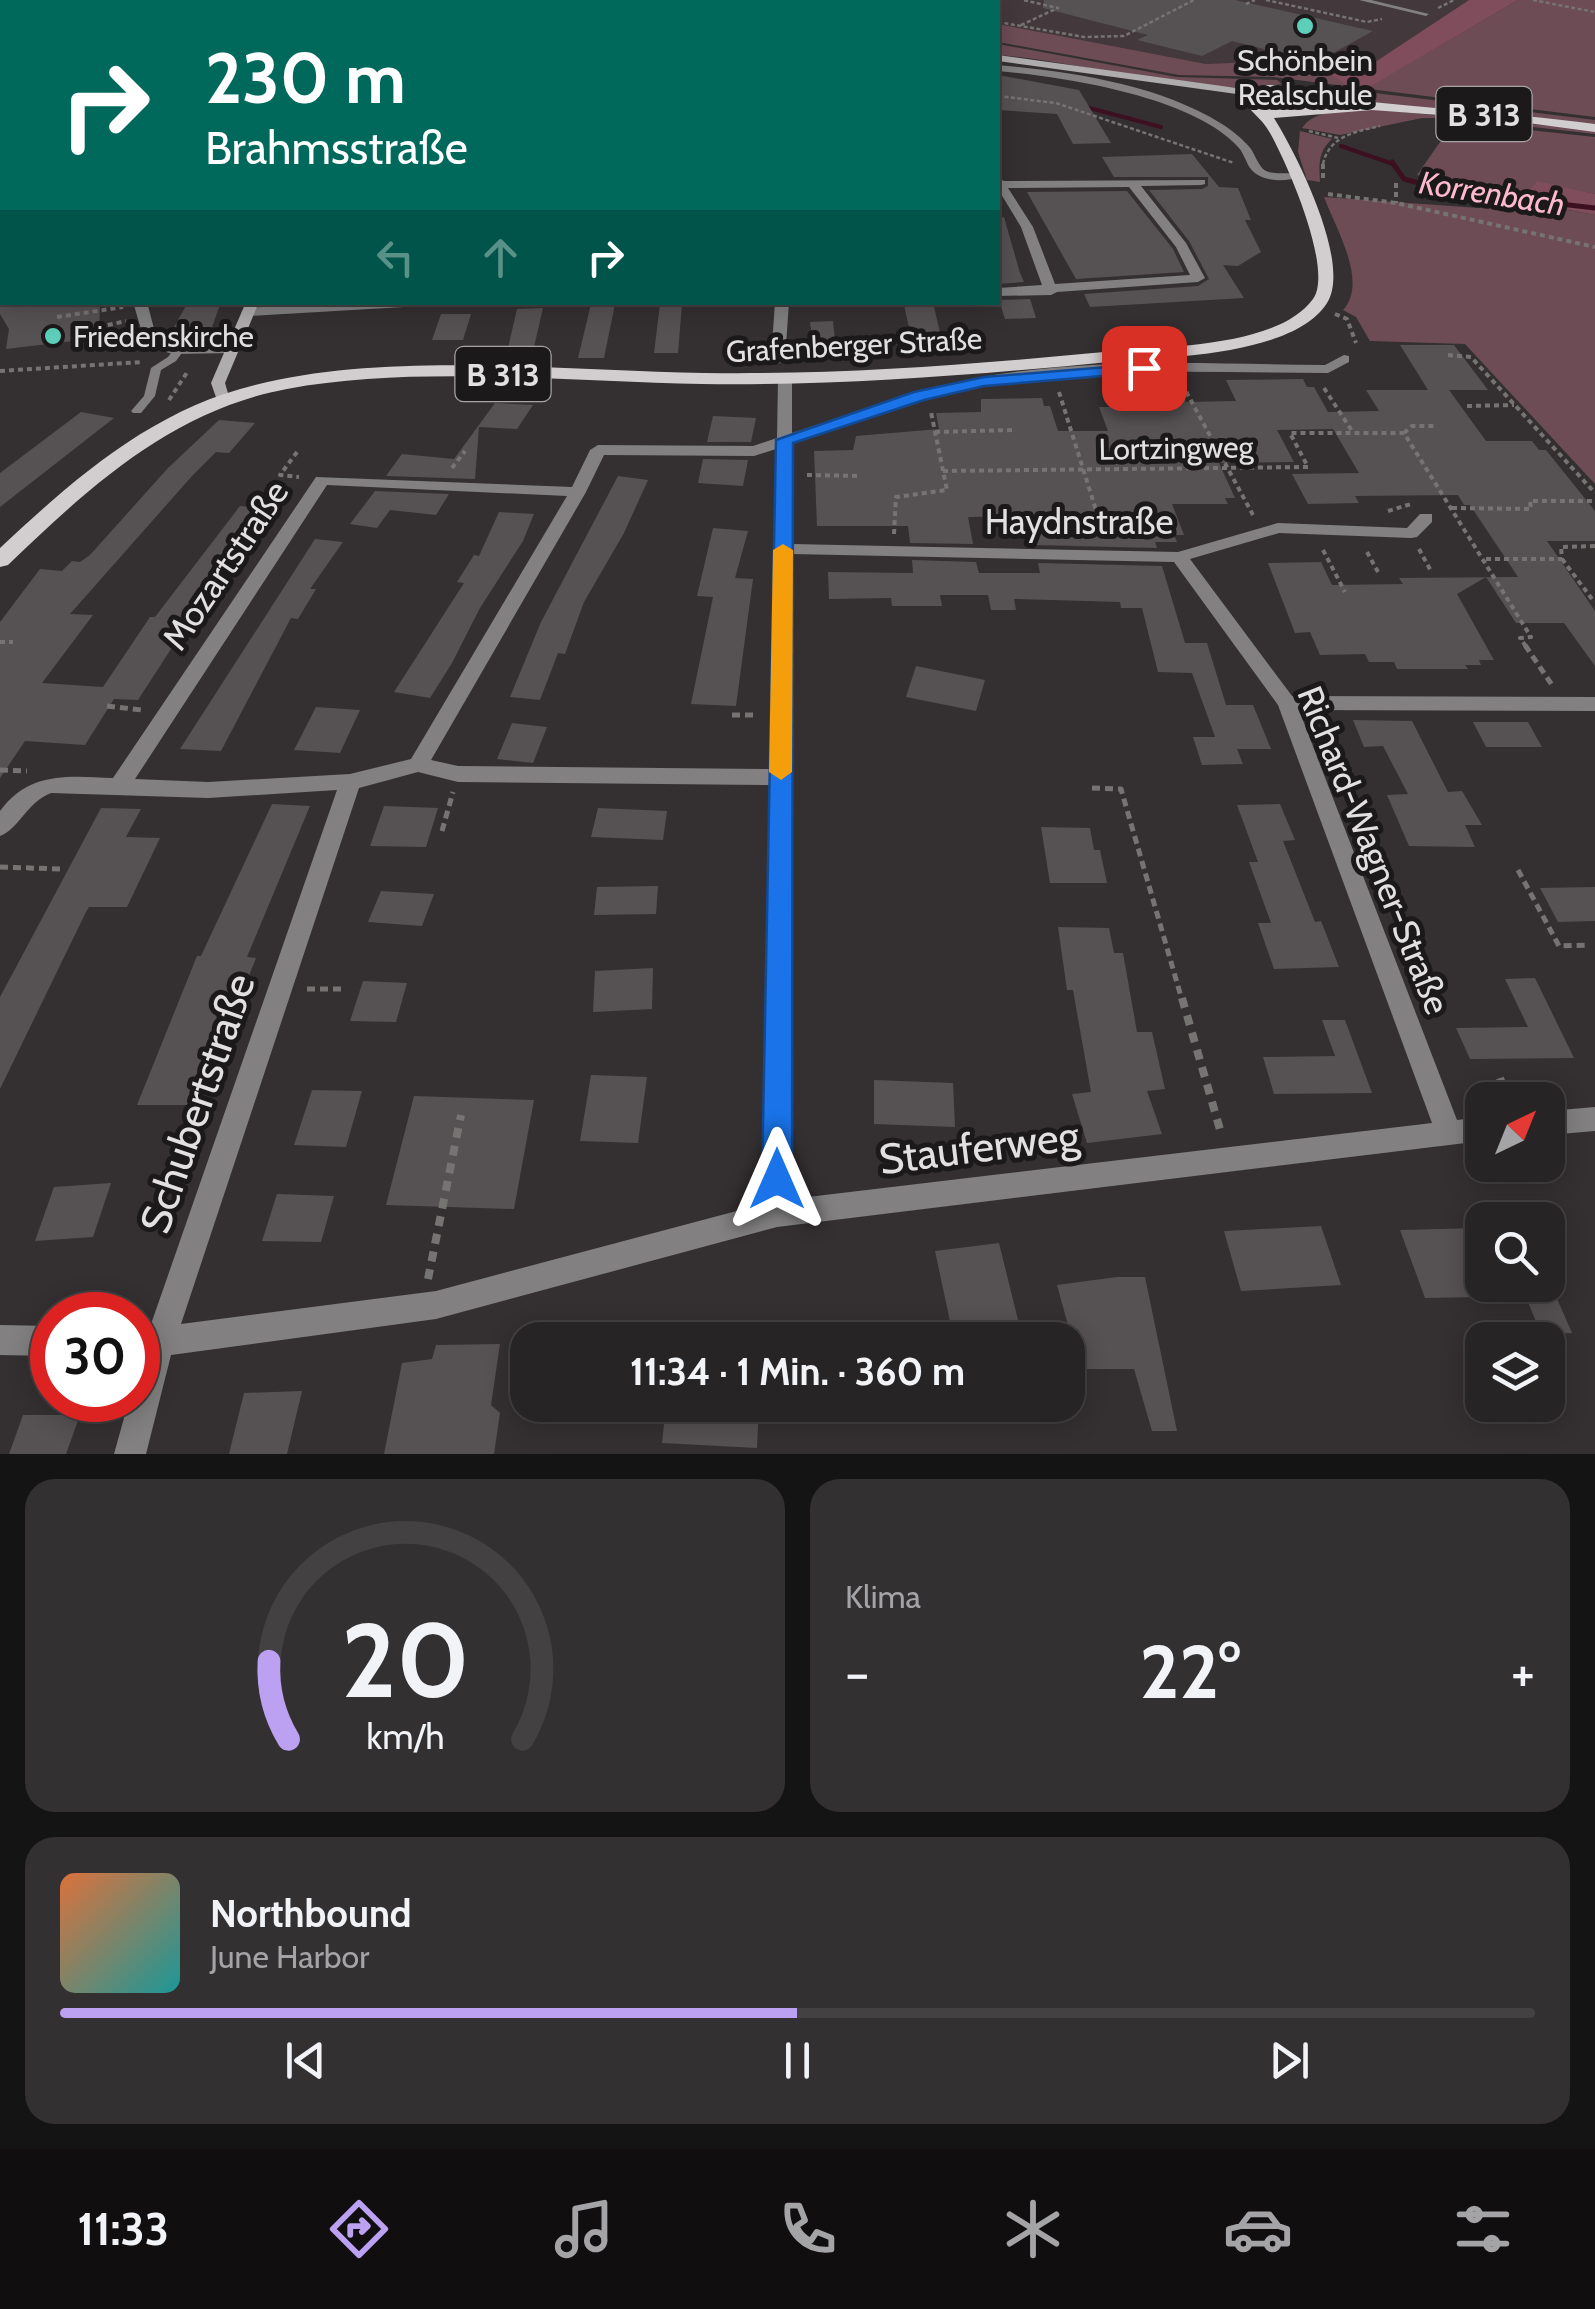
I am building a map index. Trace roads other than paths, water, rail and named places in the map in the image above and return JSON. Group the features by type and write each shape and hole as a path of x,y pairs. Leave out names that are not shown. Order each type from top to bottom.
{"main road":[{"path":"1000,58 1196,86 1253,102 1302,122"},
{"path":"1253,102 1278,88 1319,103 1302,122 1288,152"},
{"path":"1253,102 1268,115 1288,152 1294,176"},
{"name":"B 313","path":"1319,103 1506,116 1595,128"},
{"name":"Grafenberger Straße","path":"224,400 276,384 380,373 781,370 874,376 1205,348 1255,339 1285,328 1313,308 1326,292 1326,259 1294,176"},
{"path":"224,400 218,383 251,307"},
{"name":"B 313","path":"0,560 87,480 132,446 224,400"}],"street":[{"path":"1000,68 1058,76 1202,114 1238,139 1258,170 1269,176 1294,176"},
{"path":"1000,292 1198,278 1182,246 1132,182"},
{"path":"1051,291 1026,228 1000,183 1201,182"},
{"path":"141,305 151,344 176,355 232,349"},
{"path":"251,307 343,305"},
{"path":"777,1214 782,305"},
{"path":"418,765 578,492 598,450 754,451 920,396 984,382 1115,368 1328,369 1352,357"},
{"name":"Mozartstraße","path":"119,786 322,480 578,492"},
{"name":"Haydnstraße","path":"783,550 1178,557 1278,528 1411,533 1426,518"},
{"name":"Richard-Wagner-Straße","path":"1178,557 1288,703 1449,1132"},
{"path":"1288,703 1595,704"},
{"path":"0,828 22,796 36,787 208,790 350,782 418,765 458,774 780,777"},
{"name":"Schubertstraße","path":"160,1312 280,990 350,782"},
{"path":"1565,1121 1595,1118"},
{"name":"Stauferweg","path":"160,1341 422,1307 777,1214 1465,1131"},
{"path":"0,1340 30,1341"},
{"name":"Schubertstraße","path":"130,1454 135,1422"}],"lane":[{"path":"1362,0 1426,14"},
{"path":"138,410 149,396 156,368 176,355"}],"waterway":[{"name":"Korrenbach","path":"1082,106 1161,127"},
{"name":"Korrenbach","path":"1341,146 1393,164"},
{"name":"Korrenbach","path":"1392,162 1404,179 1448,191 1595,208"}],"place":[{"name":"Schönbein Realschule","path":"1305,26"},
{"name":"Friedenskirche","path":"53,336"}]}
